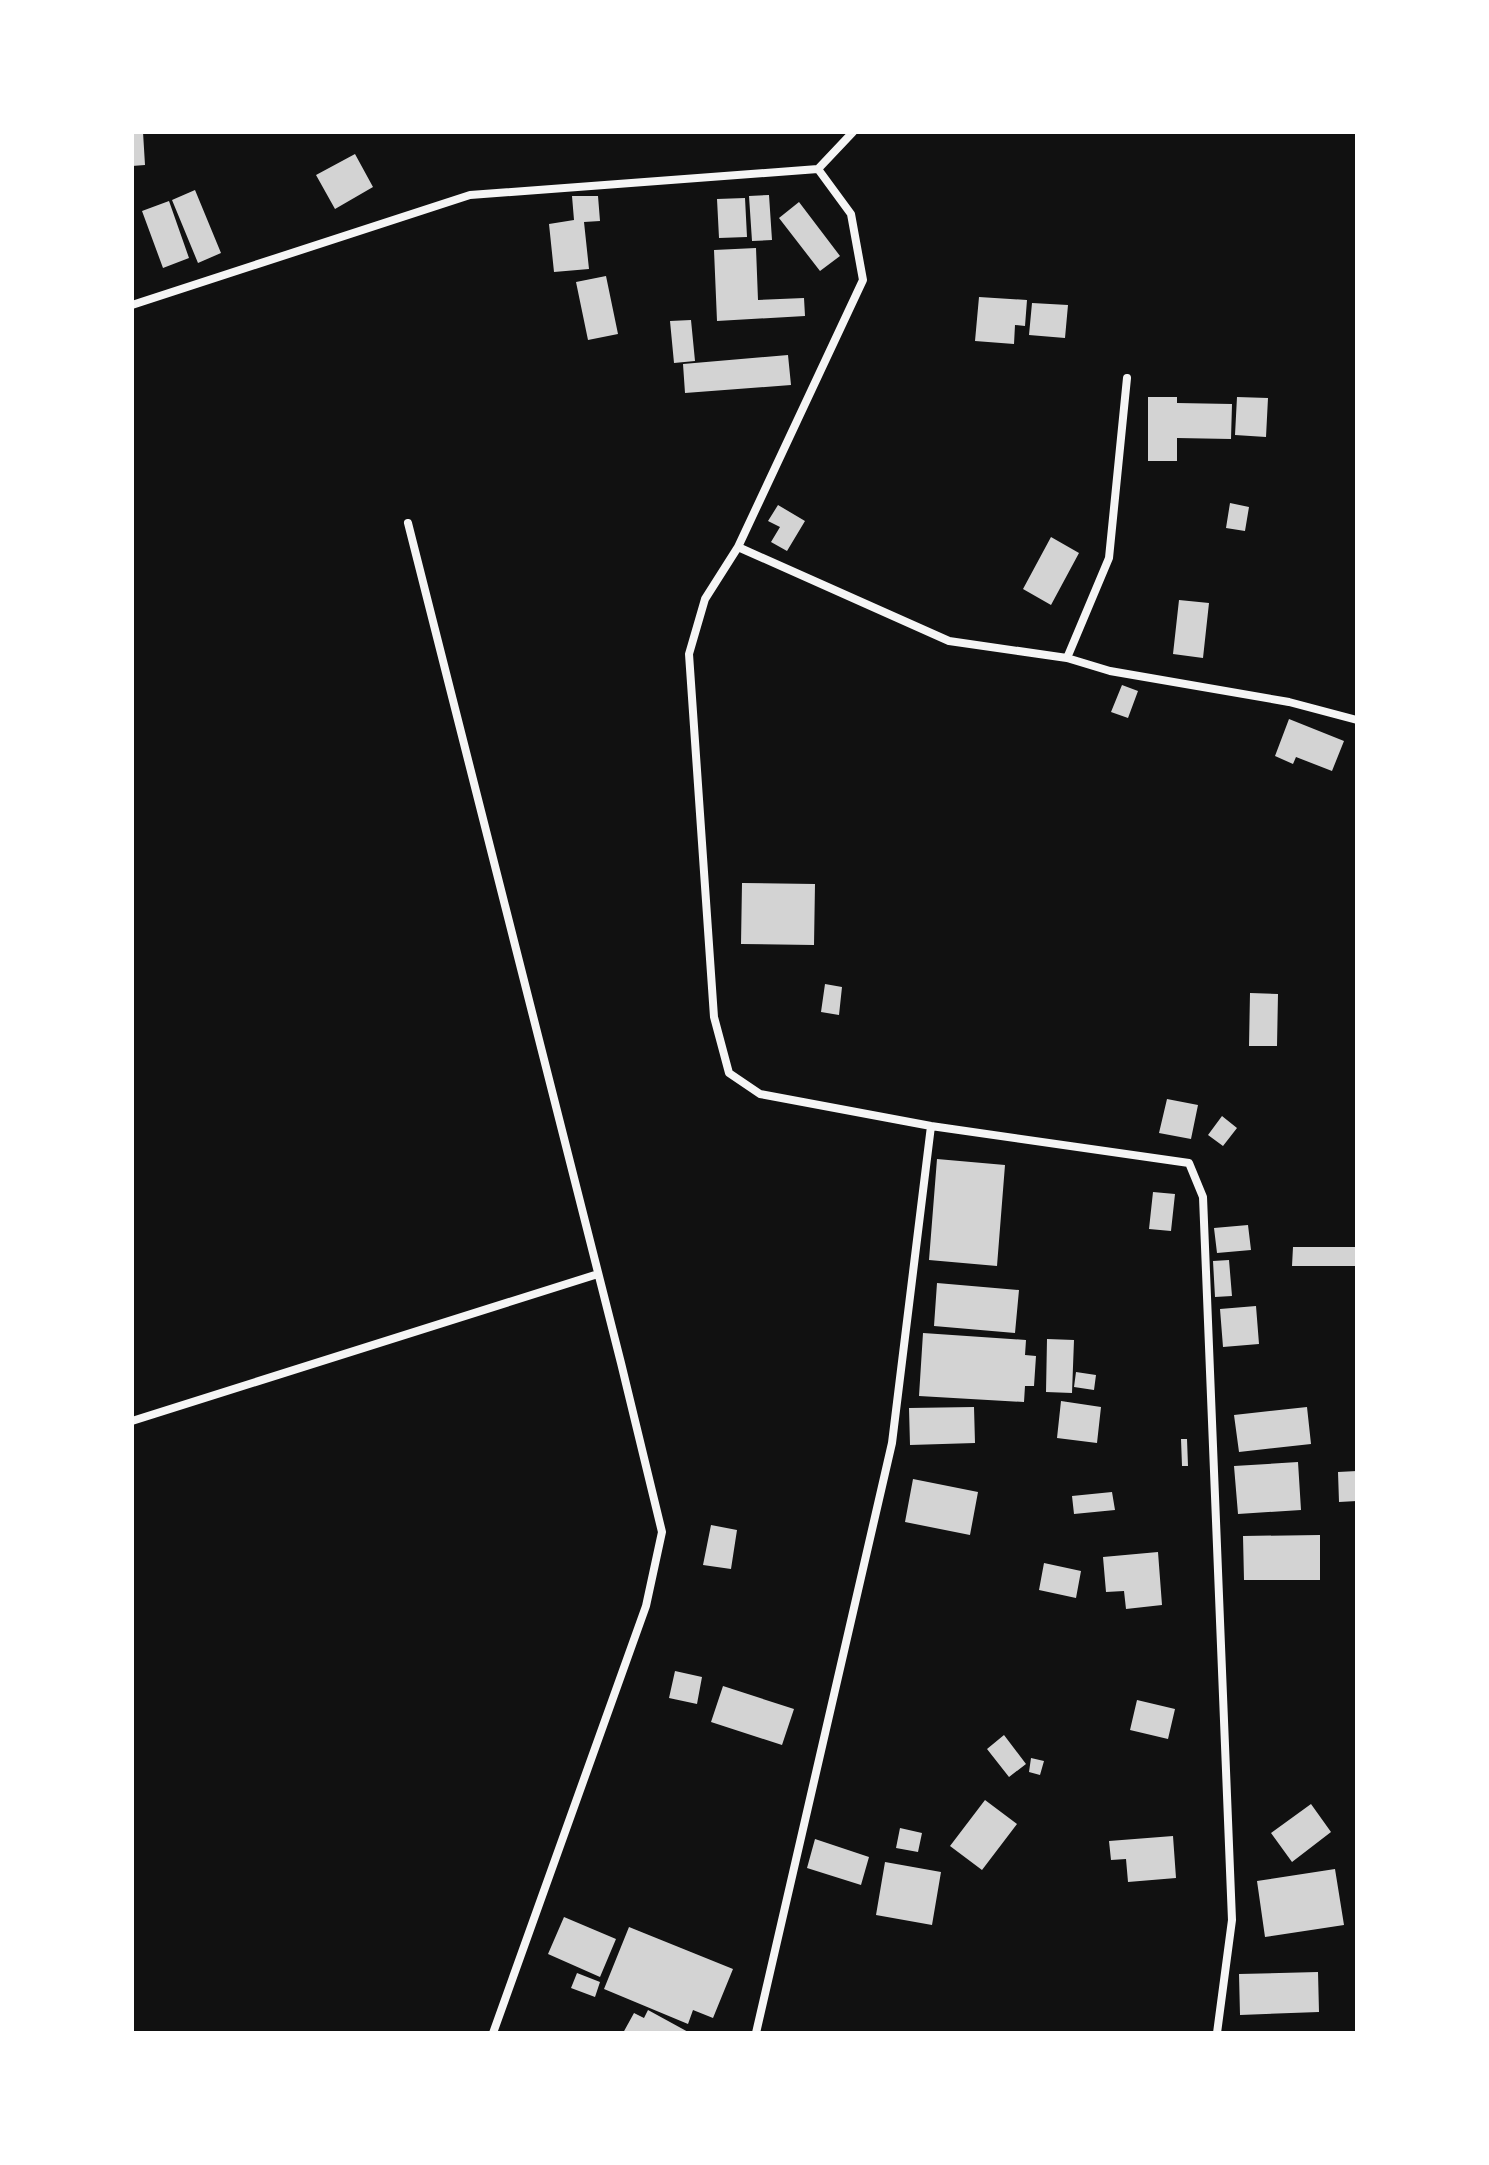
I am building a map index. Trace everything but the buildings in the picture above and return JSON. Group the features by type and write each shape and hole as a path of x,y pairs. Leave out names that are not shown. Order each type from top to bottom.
{"street":[{"path":"132,305 470,195 818,169 853,132"},
{"path":"818,169 851,214 863,280 738,547 705,599 689,654 714,1017 729,1073 760,1094 931,1126 1189,1163 1203,1197 1232,1920 1217,2033"},
{"path":"1067,658 1109,558 1127,378"},
{"path":"408,523 662,1532 646,1606 493,2033"},
{"path":"738,547 949,641 1067,658 1110,671 1289,702 1357,720"},
{"path":"756,2033 892,1443 931,1126"},
{"path":"132,1421 598,1274"}]}
